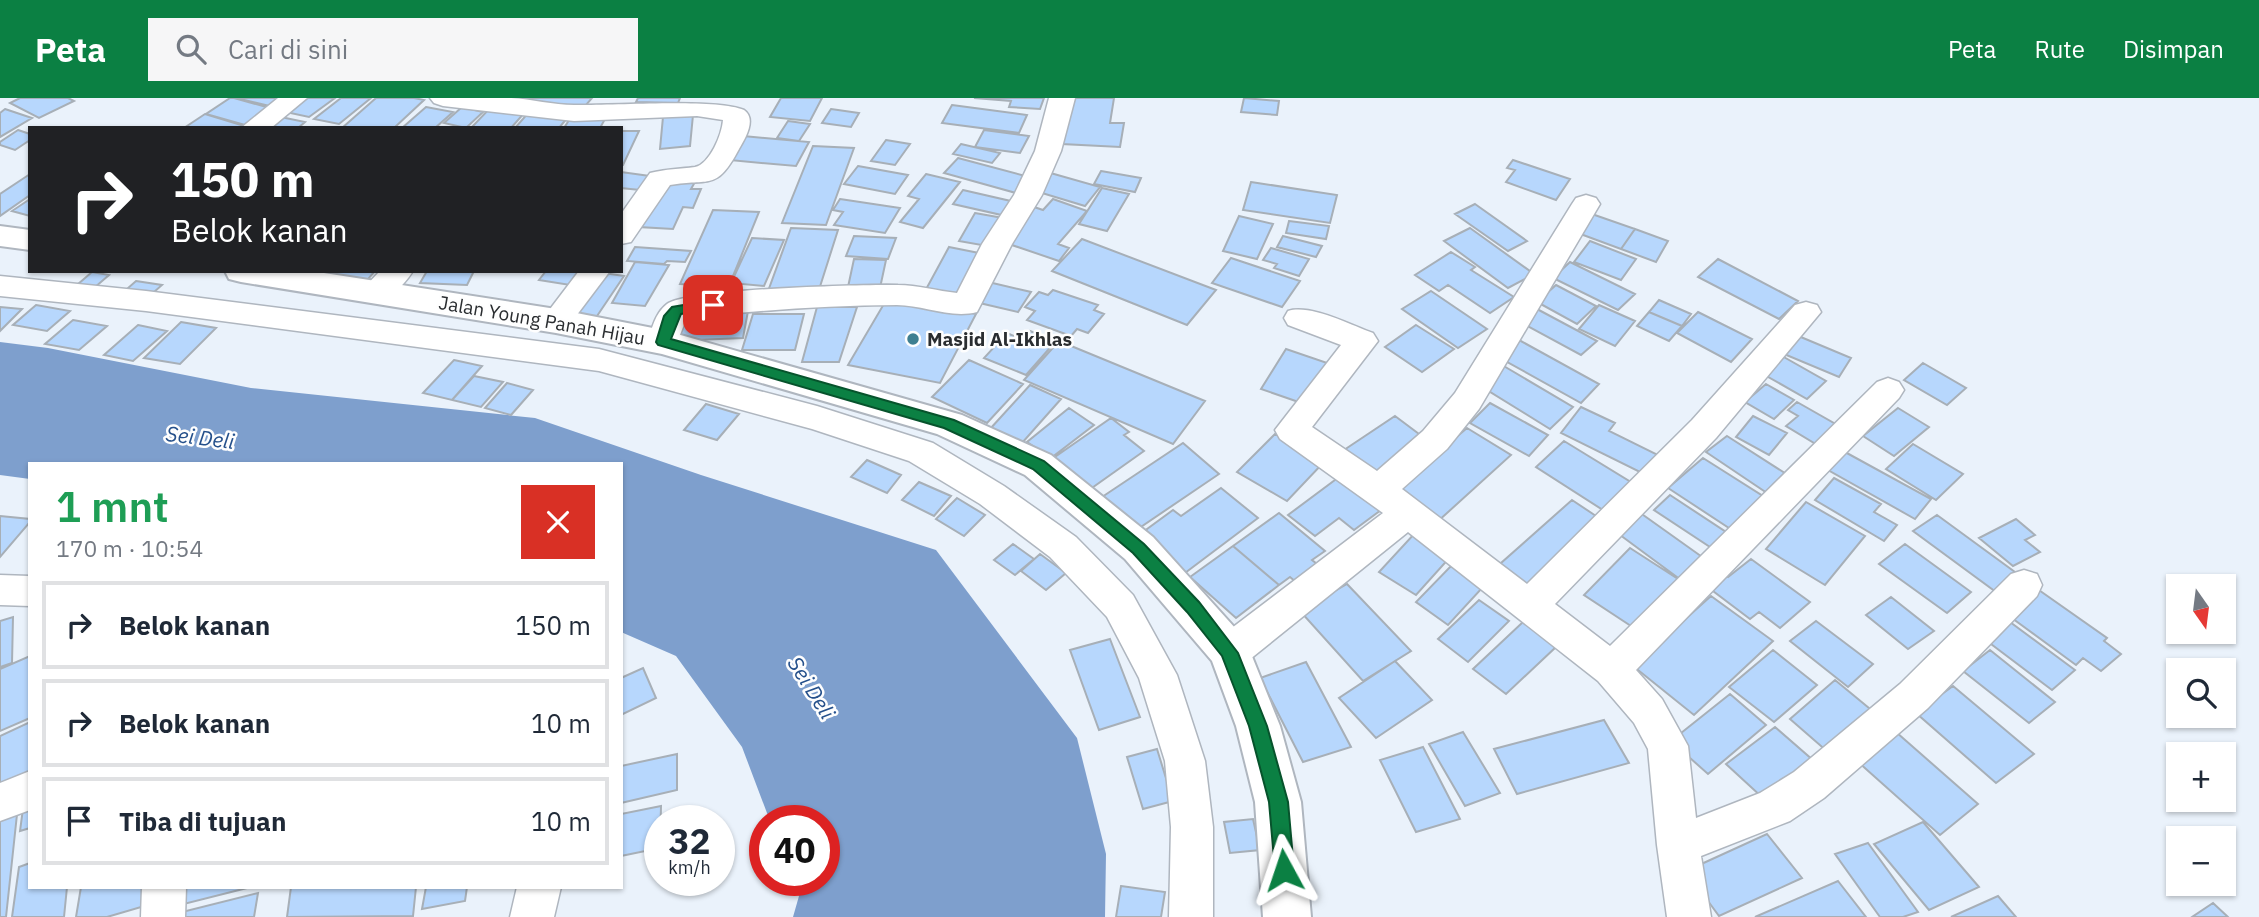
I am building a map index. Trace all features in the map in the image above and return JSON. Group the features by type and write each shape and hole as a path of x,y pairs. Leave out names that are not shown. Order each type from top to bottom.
{"street":[{"path":"257,126 294,98"},
{"path":"443,98 574,113 697,108 724,104 736,116 738,126 717,168 705,175 660,178 623,232"},
{"path":"663,342 671,316 686,307 767,300 900,295 967,304 997,244 1028,195 1048,151 1062,98"},
{"path":"1378,490 1435,440 1467,401 1586,204"},
{"path":"0,236 28,240"},
{"name":"Jalan Young Panah Hijau","path":"270,273 387,281 556,321 663,342 949,424 1038,465 1139,548 1193,607 1230,653 1258,726 1278,802 1287,917"},
{"path":"556,321 592,273"},
{"path":"0,286 146,301 599,360 817,418 921,452 992,495 1063,547 1120,606 1158,675 1185,761 1192,827 1191,917"},
{"path":"1529,606 1704,429 1805,312"},
{"path":"1299,318 1362,341 1292,430 1378,490 1406,514 1612,668 1648,711 1668,746 1678,845 1689,917"},
{"path":"1612,668 1888,390"},
{"path":"1230,653 1406,514"},
{"path":"1678,845 1775,807 1809,785 1914,696 2024,585"},
{"path":"0,590 28,591"},
{"path":"0,802 28,791"},
{"path":"163,917 164,889"},
{"path":"532,917 539,889"}],"water":[{"name":"Sei Deli","path":"0,342 48,348 251,388 535,418 701,475 936,550 1077,738 1106,854 1105,917 793,917 799,896 840,896 840,805 764,805 742,747 676,656 623,633 623,462 28,462 28,479 0,475"}],"building":[{"path":"20,98 68,98 74,101 39,118 10,103"},
{"path":"230,98 277,110 253,126 206,114"},
{"path":"236,98 292,98 278,108"},
{"path":"298,98 335,98 309,117 281,111"},
{"path":"341,98 371,98 339,124 314,119"},
{"path":"376,98 424,100 396,126 344,126"},
{"path":"512,98 592,98 580,112 508,102"},
{"path":"638,98 680,98 678,103 636,102"},
{"path":"781,98 822,98 810,121 770,117"},
{"path":"974,98 1044,98 1040,109 1009,107 1011,101"},
{"path":"1071,98 1114,98 1110,123 1124,123 1120,147 1062,144"},
{"path":"1244,98 1279,101 1277,115 1241,112"},
{"path":"952,105 1027,115 1019,133 942,123"},
{"path":"426,107 453,112 437,126 404,126"},
{"path":"462,107 483,112 468,126 444,123"},
{"path":"491,107 526,111 513,126 473,126"},
{"path":"5,109 32,118 0,137 0,113"},
{"path":"831,109 859,113 851,127 822,123"},
{"path":"529,112 568,117 561,126 517,126"},
{"path":"205,114 244,126 187,126"},
{"path":"693,115 690,146 660,149 663,117"},
{"path":"276,116 305,122 300,126 264,126"},
{"path":"571,117 605,119 601,126 565,126"},
{"path":"788,121 810,124 799,141 777,138"},
{"path":"18,130 28,133 28,141 15,150 0,145 0,142"},
{"path":"984,130 1029,136 1020,153 975,147"},
{"path":"623,131 639,131 623,165"},
{"path":"743,136 809,142 796,166 729,160"},
{"path":"886,140 910,144 895,165 871,161"},
{"path":"961,144 1000,153 992,163 953,154"},
{"path":"813,146 854,148 826,225 782,223"},
{"path":"958,158 1029,177 1016,193 944,173"},
{"path":"1513,160 1570,179 1556,200 1506,182 1515,170 1507,168"},
{"path":"858,166 908,175 895,194 844,184"},
{"path":"1101,171 1141,178 1135,192 1094,184"},
{"path":"623,172 650,176 640,190 623,188"},
{"path":"1047,172 1100,187 1085,206 1032,190"},
{"path":"926,174 960,182 923,228 900,222 919,199 908,196"},
{"path":"28,175 28,196 0,216 0,194"},
{"path":"663,180 695,182 691,189 701,189 693,208 683,207 673,229 639,227"},
{"path":"1251,182 1337,195 1330,223 1243,210"},
{"path":"1102,188 1129,194 1107,231 1079,224"},
{"path":"963,190 1015,202 1006,216 953,204"},
{"path":"840,199 900,208 885,233 834,225 843,212 833,210"},
{"path":"1053,199 1087,211 1058,244 1069,248 1059,261 1000,241 1031,206 1043,210"},
{"path":"28,200 28,215 12,211"},
{"path":"1475,204 1527,241 1508,251 1455,214"},
{"path":"713,210 759,212 729,286 680,284"},
{"path":"975,213 1003,218 987,246 959,241"},
{"path":"1589,213 1635,229 1621,249 1575,232"},
{"path":"1239,216 1273,224 1257,259 1223,251"},
{"path":"1289,221 1329,226 1326,239 1286,233"},
{"path":"791,228 838,230 817,296 767,294"},
{"path":"1470,228 1534,274 1508,288 1444,241"},
{"path":"1635,229 1668,241 1656,262 1621,249"},
{"path":"854,236 896,238 888,259 846,256"},
{"path":"1283,236 1322,246 1316,257 1277,247"},
{"path":"752,238 784,240 764,286 731,283"},
{"path":"1082,239 1216,290 1187,325 1052,271"},
{"path":"1590,241 1636,259 1621,280 1574,262"},
{"path":"635,247 691,251 685,262 667,261 664,264 627,261"},
{"path":"949,247 984,254 961,299 924,293"},
{"path":"1271,248 1309,259 1299,276 1274,268 1277,264 1263,260"},
{"path":"1451,252 1475,267 1471,270 1514,297 1490,313 1448,285 1439,291 1415,275"},
{"path":"1231,258 1300,281 1282,307 1212,283"},
{"path":"854,259 886,260 880,288 848,287"},
{"path":"1718,259 1798,301 1779,319 1698,277"},
{"path":"635,262 669,265 645,306 612,303"},
{"path":"1570,262 1635,294 1618,310 1553,278"},
{"path":"91,273 109,275 94,288 77,285"},
{"path":"303,273 373,273 363,285"},
{"path":"426,273 473,273 467,285 420,283"},
{"path":"544,273 579,273 570,285 539,280"},
{"path":"596,273 624,276 595,319 567,315"},
{"path":"136,281 162,285 145,300 119,296"},
{"path":"984,281 1031,292 1018,312 971,301"},
{"path":"1556,285 1596,306 1577,324 1537,302"},
{"path":"1053,290 1098,305 1094,310 1104,314 1088,333 1077,329 1071,336 1027,320 1035,311 1025,307 1039,292 1048,295"},
{"path":"1431,291 1487,329 1458,348 1402,309"},
{"name":"Masjid Al-Ikhlas","path":"888,297 976,314 940,383 848,365"},
{"path":"1659,300 1691,314 1682,326 1649,312"},
{"path":"36,305 70,311 47,331 13,325"},
{"path":"1599,305 1635,321 1615,346 1579,329"},
{"path":"0,307 22,309 0,331"},
{"path":"817,307 857,307 839,362 802,362"},
{"path":"1537,309 1597,341 1581,355 1522,323"},
{"path":"748,311 743,338 672,341 678,315"},
{"path":"1649,312 1682,326 1669,341 1637,326"},
{"path":"1698,312 1752,339 1731,362 1677,333"},
{"path":"753,314 804,314 795,350 742,350"},
{"path":"73,320 107,326 79,350 45,344"},
{"path":"181,322 216,328 180,364 144,358"},
{"path":"138,325 167,331 133,361 104,355"},
{"path":"1416,325 1454,349 1422,372 1385,347"},
{"path":"1030,331 1056,341 1026,375 984,358 1007,333 1023,340"},
{"path":"1796,335 1851,358 1839,377 1784,354"},
{"path":"1519,340 1599,384 1581,403 1500,358"},
{"path":"1059,341 1205,401 1173,444 1024,380"},
{"path":"1286,349 1336,366 1313,407 1261,389"},
{"path":"1782,356 1826,381 1807,399 1763,374"},
{"path":"454,360 482,366 452,400 423,393"},
{"path":"969,360 1023,384 987,423 932,397"},
{"path":"1923,363 1966,388 1947,405 1904,380"},
{"path":"1502,365 1573,407 1550,429 1479,385"},
{"path":"474,376 503,382 481,407 452,400"},
{"path":"507,383 533,390 511,415 485,408"},
{"path":"1766,384 1794,400 1774,419 1745,402"},
{"path":"1030,385 1061,399 1022,443 990,429"},
{"path":"1797,402 1839,426 1819,446 1786,426 1798,416 1788,410"},
{"path":"1490,403 1548,435 1529,456 1470,423"},
{"path":"706,404 739,414 717,440 684,430"},
{"path":"1581,407 1615,423 1609,431 1658,455 1644,474 1561,433"},
{"path":"1069,408 1094,425 1051,458 1027,442"},
{"path":"1898,408 1929,427 1894,456 1863,436"},
{"path":"1395,416 1427,440 1373,478 1341,452"},
{"path":"1753,416 1787,433 1769,455 1736,437"},
{"path":"1111,418 1129,432 1124,435 1144,451 1089,490 1052,459"},
{"path":"1467,428 1511,455 1436,523 1392,492"},
{"path":"1275,434 1324,462 1287,501 1237,472"},
{"path":"1727,436 1791,477 1770,495 1706,452"},
{"path":"1564,441 1634,484 1606,512 1536,467"},
{"path":"1183,443 1219,474 1129,535 1093,503"},
{"path":"1913,444 1963,474 1936,500 1886,469"},
{"path":"1845,452 1931,499 1915,519 1828,470"},
{"path":"1703,458 1766,498 1732,530 1668,488"},
{"path":"867,460 901,475 887,493 851,477"},
{"path":"1339,477 1381,510 1354,530 1339,518 1315,536 1288,515"},
{"path":"1834,478 1881,504 1874,512 1897,525 1884,541 1815,500"},
{"path":"919,482 951,496 934,516 902,500"},
{"path":"1221,488 1258,518 1177,579 1132,540 1173,510 1181,516"},
{"path":"1670,495 1726,532 1710,547 1654,510"},
{"path":"957,498 985,515 964,536 936,519"},
{"path":"1572,500 1602,520 1522,593 1492,571"},
{"path":"1806,502 1865,536 1825,585 1766,549"},
{"path":"1639,512 1705,559 1681,580 1616,532"},
{"path":"1279,513 1325,551 1312,560 1326,571 1303,588 1290,577 1279,585 1233,546"},
{"path":"1937,515 2019,575 1996,592 1913,531"},
{"path":"0,516 28,519 28,524 0,557"},
{"path":"2016,519 2035,535 2025,540 2040,552 2013,566 1979,538"},
{"path":"1415,533 1452,555 1416,595 1379,572"},
{"path":"1013,544 1034,559 1015,575 994,560"},
{"path":"1905,544 1971,592 1947,613 1879,564"},
{"path":"1233,546 1279,585 1236,618 1190,577"},
{"path":"1630,548 1678,579 1634,628 1584,595"},
{"path":"1040,554 1066,573 1046,590 1021,571"},
{"path":"1751,559 1810,602 1780,628 1759,612 1750,619 1705,585 1721,573 1728,577"},
{"path":"1451,566 1483,587 1448,625 1416,602"},
{"path":"1347,584 1411,651 1363,681 1300,611"},
{"path":"2036,588 2107,638 2104,641 2121,654 2101,671 2083,658 2076,665 2005,613"},
{"path":"1711,596 1773,641 1694,715 1633,666"},
{"path":"1891,597 1934,631 1908,649 1866,615"},
{"path":"1479,600 1509,621 1468,662 1438,639"},
{"path":"13,617 12,663 0,667 0,621"},
{"path":"1524,621 1557,646 1506,694 1473,669"},
{"path":"1816,621 1873,664 1848,687 1790,641"},
{"path":"2010,622 2075,670 2052,690 1987,641"},
{"path":"1110,639 1140,717 1099,730 1070,650"},
{"path":"1773,650 1817,685 1774,722 1729,687"},
{"path":"1990,650 2055,702 2029,723 1963,671"},
{"path":"28,657 28,719 0,731 0,669"},
{"path":"1395,661 1432,700 1376,738 1339,698"},
{"path":"1306,662 1351,747 1303,762 1260,678"},
{"path":"643,668 656,698 623,714 623,677"},
{"path":"1835,680 1875,713 1829,753 1790,719"},
{"path":"1953,686 2034,754 1996,783 1916,713"},
{"path":"1730,694 1766,725 1708,774 1671,741"},
{"path":"1604,720 1629,763 1517,794 1494,749"},
{"path":"28,723 28,782 0,795 0,736"},
{"path":"1775,727 1814,761 1764,799 1726,764"},
{"path":"1463,732 1500,793 1465,806 1429,744"},
{"path":"1896,732 1978,804 1940,835 1857,761"},
{"path":"1423,747 1460,819 1416,832 1380,760"},
{"path":"1157,749 1173,801 1143,809 1127,757"},
{"path":"677,754 677,790 623,803 623,766"},
{"path":"28,800 28,829 20,831 24,801"},
{"path":"18,805 6,917 0,917 0,811"},
{"path":"644,809 644,851 623,856 623,814"},
{"path":"1253,819 1260,850 1230,853 1224,822"},
{"path":"1923,822 1979,887 1929,910 1874,844"},
{"path":"1767,834 1802,878 1719,916 1686,871"},
{"path":"1868,843 1918,912 1903,917 1880,917 1835,854"},
{"path":"28,864 28,889 67,889 64,917 12,917 19,867"},
{"path":"1838,881 1866,917 1755,917"},
{"path":"1121,886 1165,892 1161,917 1116,917"},
{"path":"81,889 150,889 148,905 107,917 76,917"},
{"path":"175,889 243,889 172,907"},
{"path":"291,889 416,889 413,916 287,917"},
{"path":"426,889 467,889 465,901 422,909"},
{"path":"258,893 254,917 178,917 178,913"},
{"path":"1998,896 2016,917 1951,917"},
{"path":"2213,903 2228,917 2192,917"}],"place":[{"name":"Masjid Al-Ikhlas","path":"913,339"}],"route":[{"path":"713,305 677,310 671,316 663,342 949,424 1038,465 1139,548 1193,607 1230,653 1258,726 1278,802 1284,870"}]}
